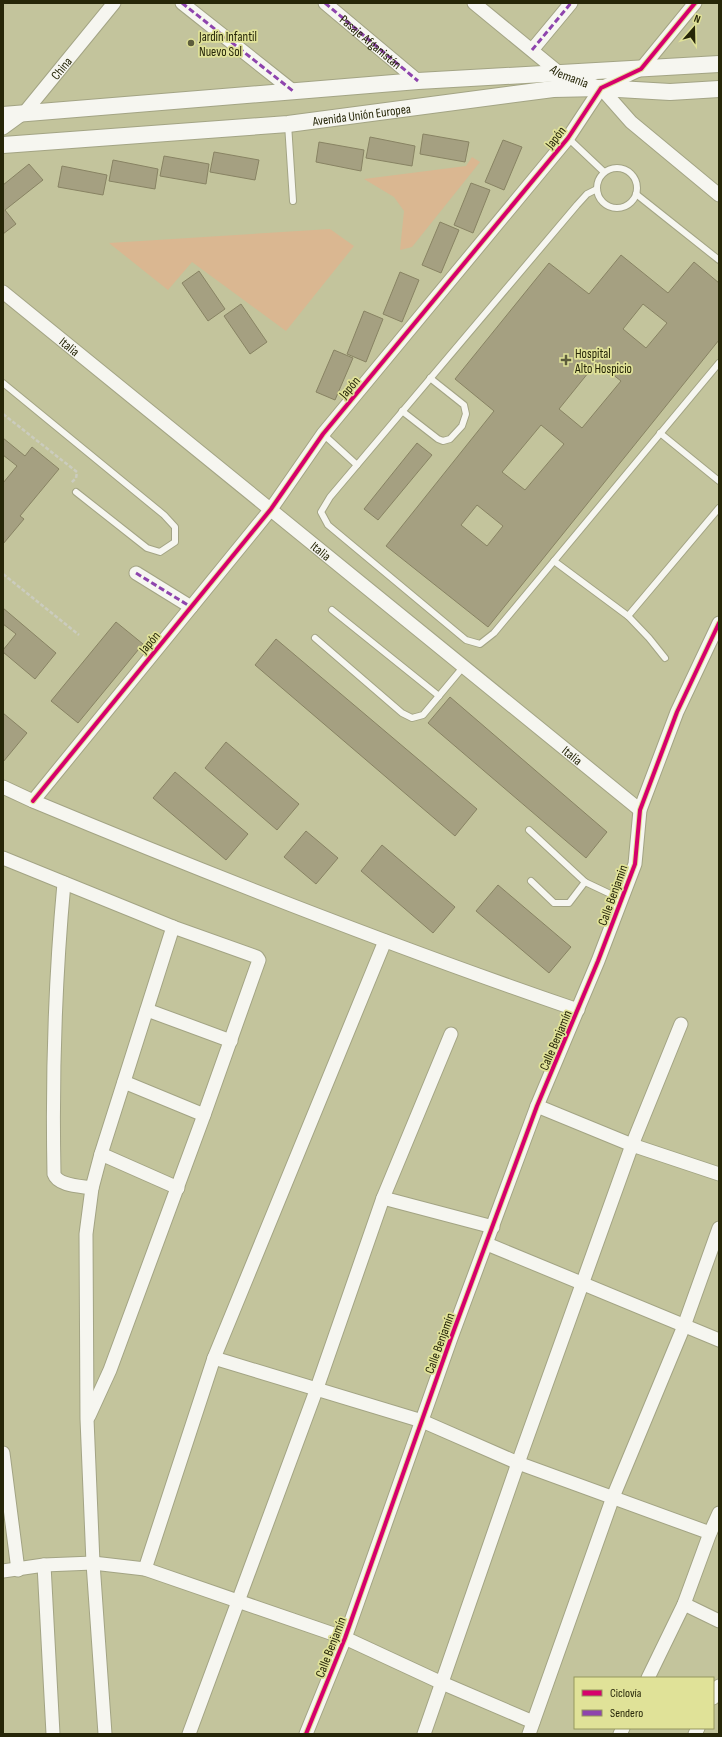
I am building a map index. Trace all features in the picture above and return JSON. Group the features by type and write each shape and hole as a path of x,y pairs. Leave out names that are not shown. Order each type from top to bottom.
{"street":[{"name":"China","path":"3,128 25,112 114,3"},
{"path":"182,3 293,92"},
{"name":"Pasaje Afganistán","path":"325,3 418,81"},
{"name":"Alemania","path":"474,3 558,72 601,88 631,122 719,194"},
{"path":"532,50 571,3"},
{"path":"601,88 641,69 695,3"},
{"name":"Avenida Unión Europea","path":"3,115 418,81 719,64"},
{"name":"Avenida Unión Europea","path":"3,145 288,124 553,88 601,88 670,92 719,89"},
{"name":"Japón","path":"33,802 191,607 210,586 271,509 323,434 568,138 601,88"},
{"name":"Italia","path":"3,292 640,810"},
{"path":"136,574 191,607"},
{"name":"Calle Benjamin","path":"598,961 634,864 640,810 677,712 719,623"},
{"path":"3,786 33,802 263,896 480,976 578,1010"},
{"path":"3,858 173,927 257,957 259,960 178,1188 110,1370 87,1420"},
{"path":"64,883 57,957 54,1048 54,1174 56,1179 61,1182 92,1188"},
{"path":"105,1734 93,1563 87,1420 86,1234 92,1188 101,1154 173,927"},
{"path":"145,1569 214,1358 385,941"},
{"name":"Calle Benjamín","path":"306,1734 345,1638 451,1338 538,1106 598,961"},
{"path":"147,1010 231,1041"},
{"path":"424,1734 582,1283 632,1145 681,1024"},
{"path":"190,1734 317,1388 383,1198 451,1034"},
{"path":"124,1082 204,1115"},
{"path":"538,1106 632,1145 719,1174"},
{"path":"101,1154 178,1188"},
{"path":"383,1198 493,1227"},
{"path":"3,1571 44,1565 93,1563 145,1569 345,1638 442,1683 531,1728 613,1497 684,1326 719,1228"},
{"path":"487,1244 719,1340"},
{"path":"214,1358 422,1421 518,1463 710,1533"},
{"path":"3,1452 18,1570"},
{"path":"648,1677 684,1604 710,1533 719,1513"},
{"path":"44,1565 53,1734"},
{"path":"684,1604 719,1621"},
{"path":"714,1696 719,1686"}],"lane":[{"path":"288,124 293,201"},
{"path":"568,138 604,172"},
{"path":"616,168 628,172 636,181 636,194 628,205 621,208 614,208 602,202 598,196 597,183 604,172 616,168"},
{"path":"597,189 587,194 577,205 330,497 321,512 328,525 466,640 480,644 494,633 719,363"},
{"path":"636,194 719,260"},
{"path":"402,411 438,439 443,441 450,439 462,426 466,414 464,405 430,378"},
{"path":"3,383 164,515 175,527 175,542 160,552 146,548 76,492"},
{"path":"660,433 719,481"},
{"path":"323,434 357,465"},
{"path":"628,616 719,508"},
{"path":"554,561 628,616 649,638 665,658"},
{"path":"332,610 439,696"},
{"path":"315,638 402,713 412,718 423,715 464,666"},
{"path":"529,830 586,882 621,899"},
{"path":"531,881 554,903 569,903 586,882"}],"path":[{"path":"3,414 77,472 76,478 71,482 71,486 76,492"},
{"path":"3,574 79,635"}],"shaded area":[{"path":"472,157 480,162 412,247 400,250 404,211 394,197 364,179 466,166"},
{"path":"330,229 354,246 286,331 192,262 168,290 109,243"}],"building":[{"path":"423,134 469,142 465,162 420,154"},
{"path":"370,137 415,146 412,166 366,158"},
{"path":"503,140 522,147 504,190 485,182"},
{"path":"319,142 364,150 361,171 316,162"},
{"path":"214,152 259,160 255,180 210,172"},
{"path":"164,156 209,164 206,184 160,176"},
{"path":"113,160 158,169 155,189 109,181"},
{"path":"29,164 43,180 5,210 16,224 3,234 3,185"},
{"path":"62,166 107,175 103,195 58,187"},
{"path":"471,183 490,190 473,233 454,225"},
{"path":"440,222 459,230 441,273 422,265"},
{"path":"621,255 668,293 694,262 719,283 719,340 488,627 386,546 494,411 455,379 549,263 589,294","holes":["643,304 667,323 646,348 623,329","597,362 621,381 582,428 559,409","541,425 564,444 525,490 502,472","477,505 503,526 487,546 461,525"]},
{"path":"199,271 225,309 208,321 182,283"},
{"path":"400,272 419,280 402,322 383,314"},
{"path":"241,304 267,342 250,354 224,316"},
{"path":"364,311 383,319 366,362 347,354"},
{"path":"334,350 353,358 335,400 316,392"},
{"path":"3,438 25,456 32,447 59,469 20,516 24,519 3,544 3,483 17,466 3,455"},
{"path":"417,443 432,455 378,520 364,509"},
{"path":"3,608 56,653 35,679 3,652 16,634 3,624"},
{"path":"116,622 143,644 78,723 51,701"},
{"path":"276,639 477,809 455,836 255,665"},
{"path":"450,697 607,832 586,858 428,723"},
{"path":"3,713 27,733 3,762"},
{"path":"226,742 299,804 277,830 205,768"},
{"path":"175,772 248,834 226,860 153,798"},
{"path":"306,831 338,858 316,884 284,857"},
{"path":"382,845 455,907 433,933 361,871"},
{"path":"498,885 571,947 549,973 476,911"}],"marked path":[{"path":"182,3 293,91"},
{"path":"325,3 418,81"},
{"path":"532,50 571,3"},
{"path":"136,573 191,607"}],"cycle path":[{"path":"33,801 271,509 323,434 568,138 601,88 641,69 695,3"},
{"path":"306,1734 345,1638 451,1338 537,1106 598,961 635,864 640,810 677,712 719,623"}],"place":[{"name":"Jardín Infantil Nuevo Sol","path":"191,43"},
{"name":"Hospital Alto Hospicio","path":"566,360"}]}
